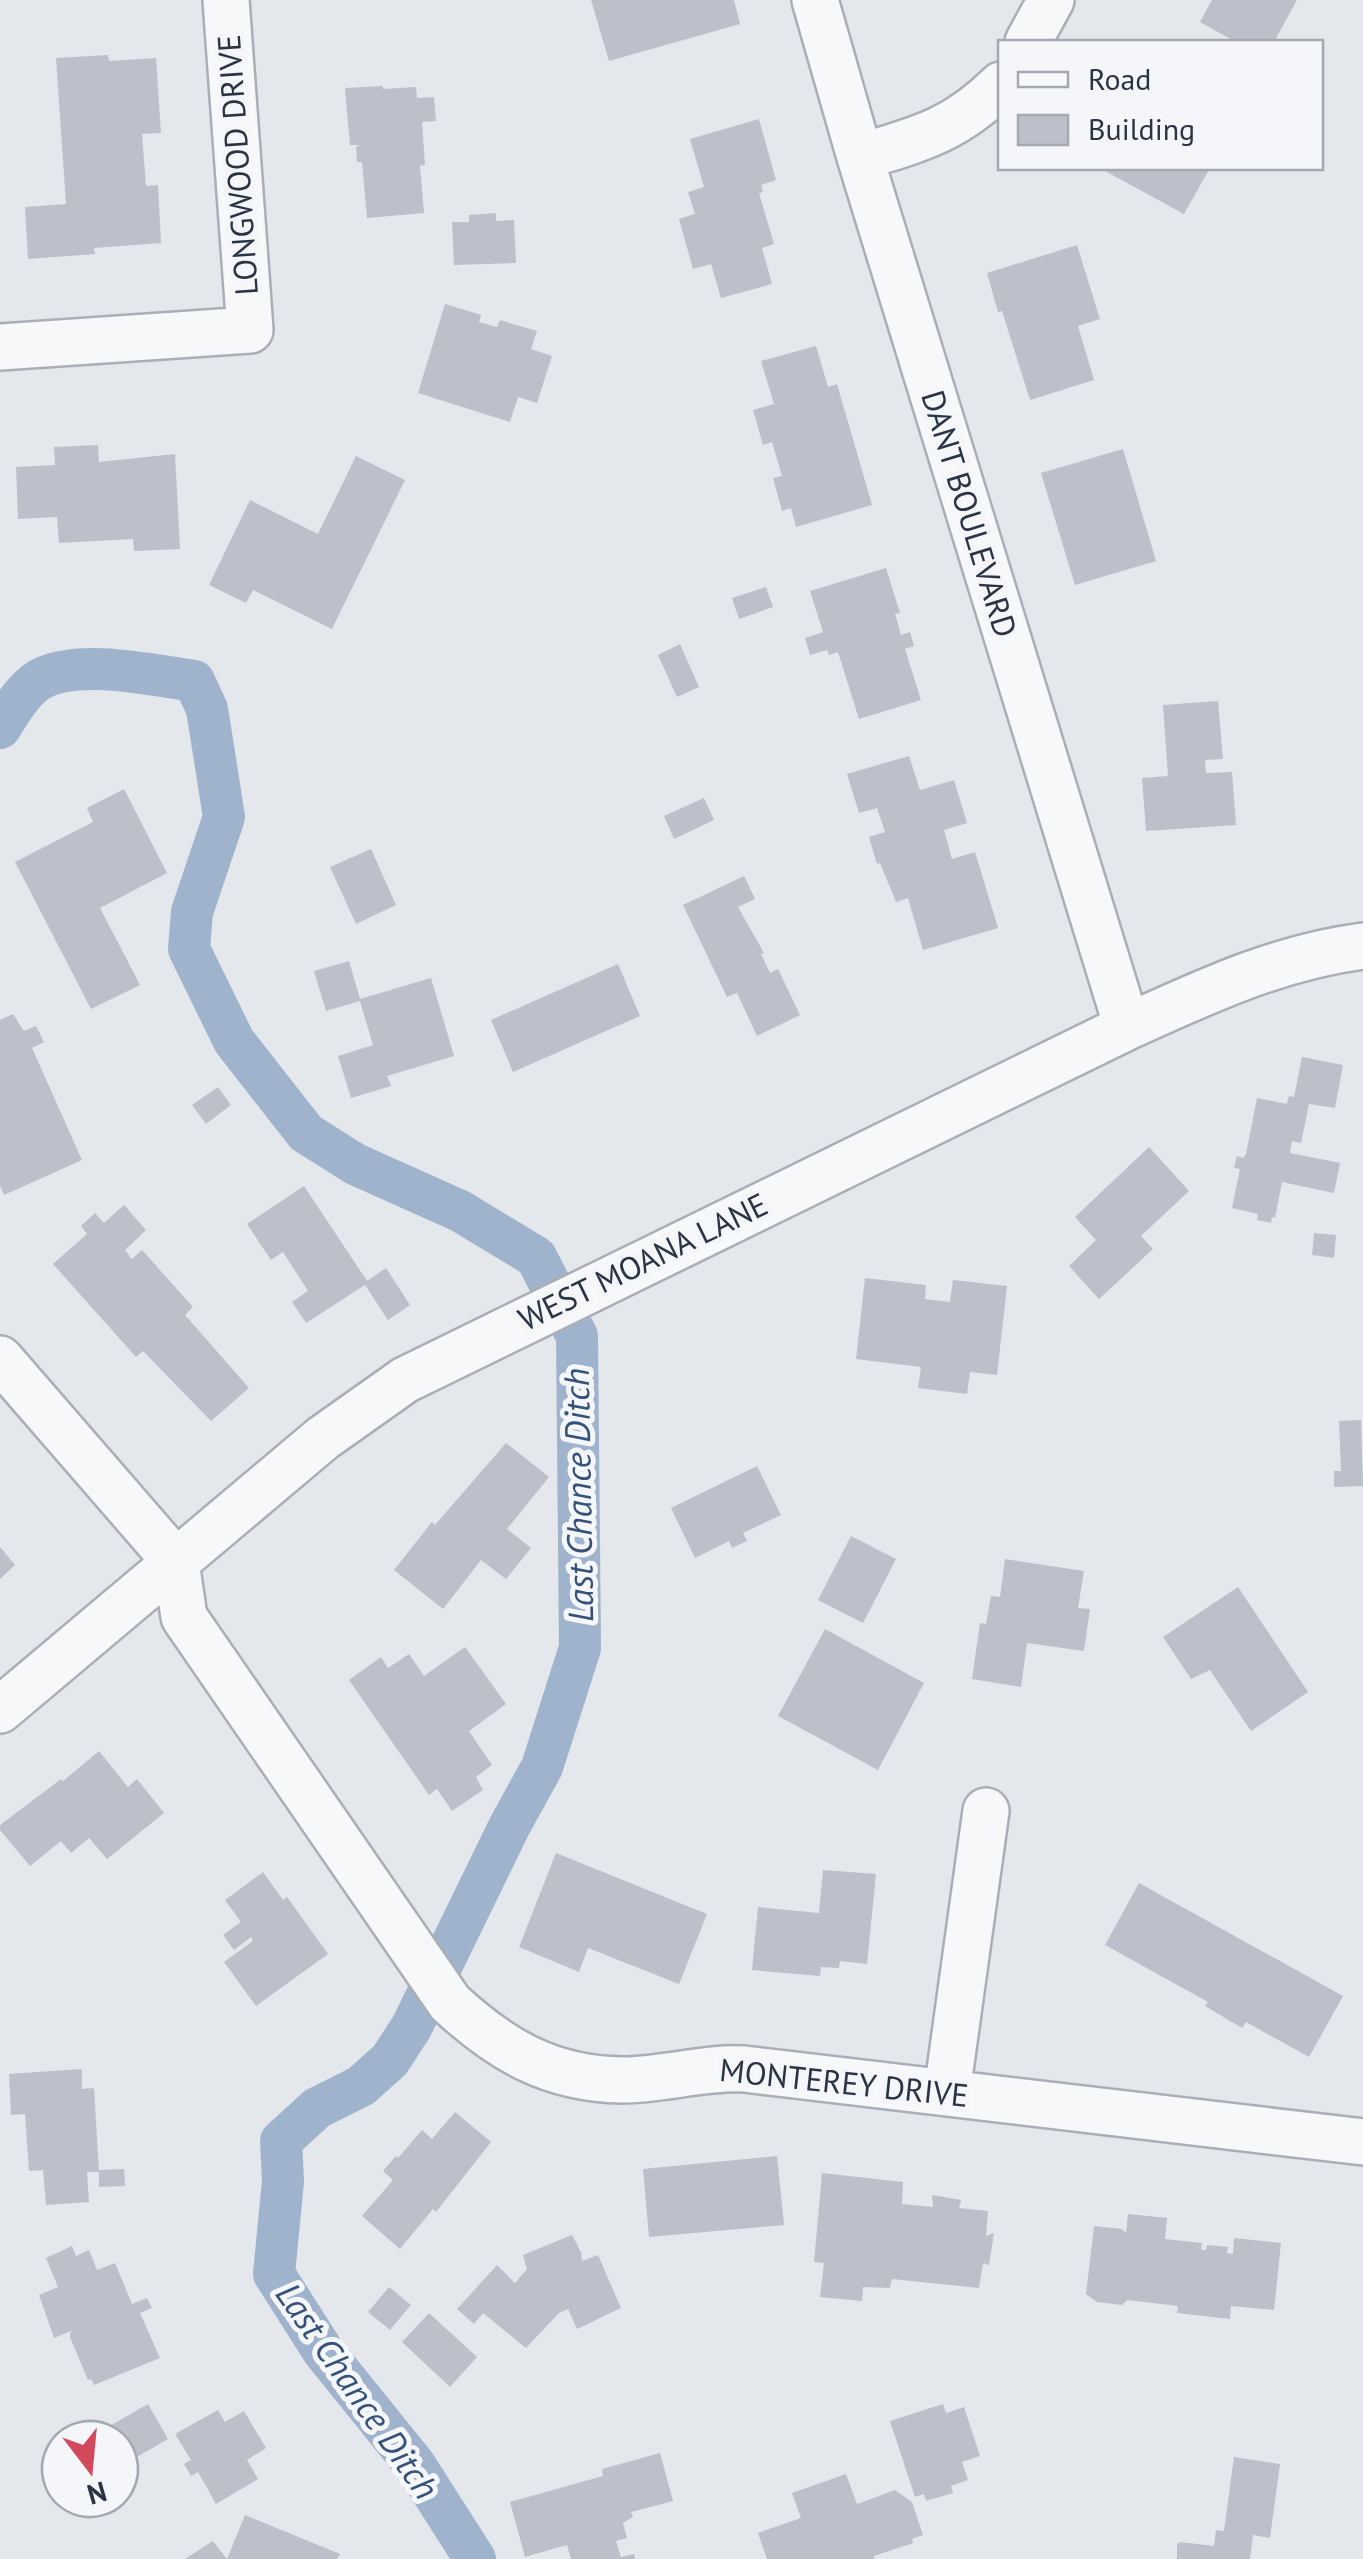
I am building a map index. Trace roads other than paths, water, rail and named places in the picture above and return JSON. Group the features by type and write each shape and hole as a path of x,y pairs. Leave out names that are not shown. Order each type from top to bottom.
{"street":[{"name":"LONGWOOD DRIVE","path":"0,347 250,330 226,0"},
{"name":"DANT BOULEVARD","path":"815,0 1126,1027"},
{"path":"1029,40 1051,0"},
{"path":"860,158 936,134 974,111 998,87"},
{"name":"WEST MOANA LANE","path":"0,1710 336,1428 405,1380 1126,1027 1236,978 1294,960 1363,946"},
{"path":"0,1360 176,1562"},
{"name":"MONTEREY DRIVE","path":"176,1562 184,1617 431,1977 450,2003 486,2036 526,2060 572,2075 623,2080 714,2068 1363,2142"},
{"path":"947,2092 986,1811"}],"waterway":[{"name":"Last Chance Ditch","path":"0,728 28,689 55,673 115,670 194,681 207,709 224,817 192,912 189,949 234,1041 306,1133 355,1164 460,1211 536,1257 577,1336 580,1648 542,1767 412,2026 390,2060 361,2086 317,2108 281,2141 283,2181 274,2274 323,2351 415,2465 475,2559"}]}
